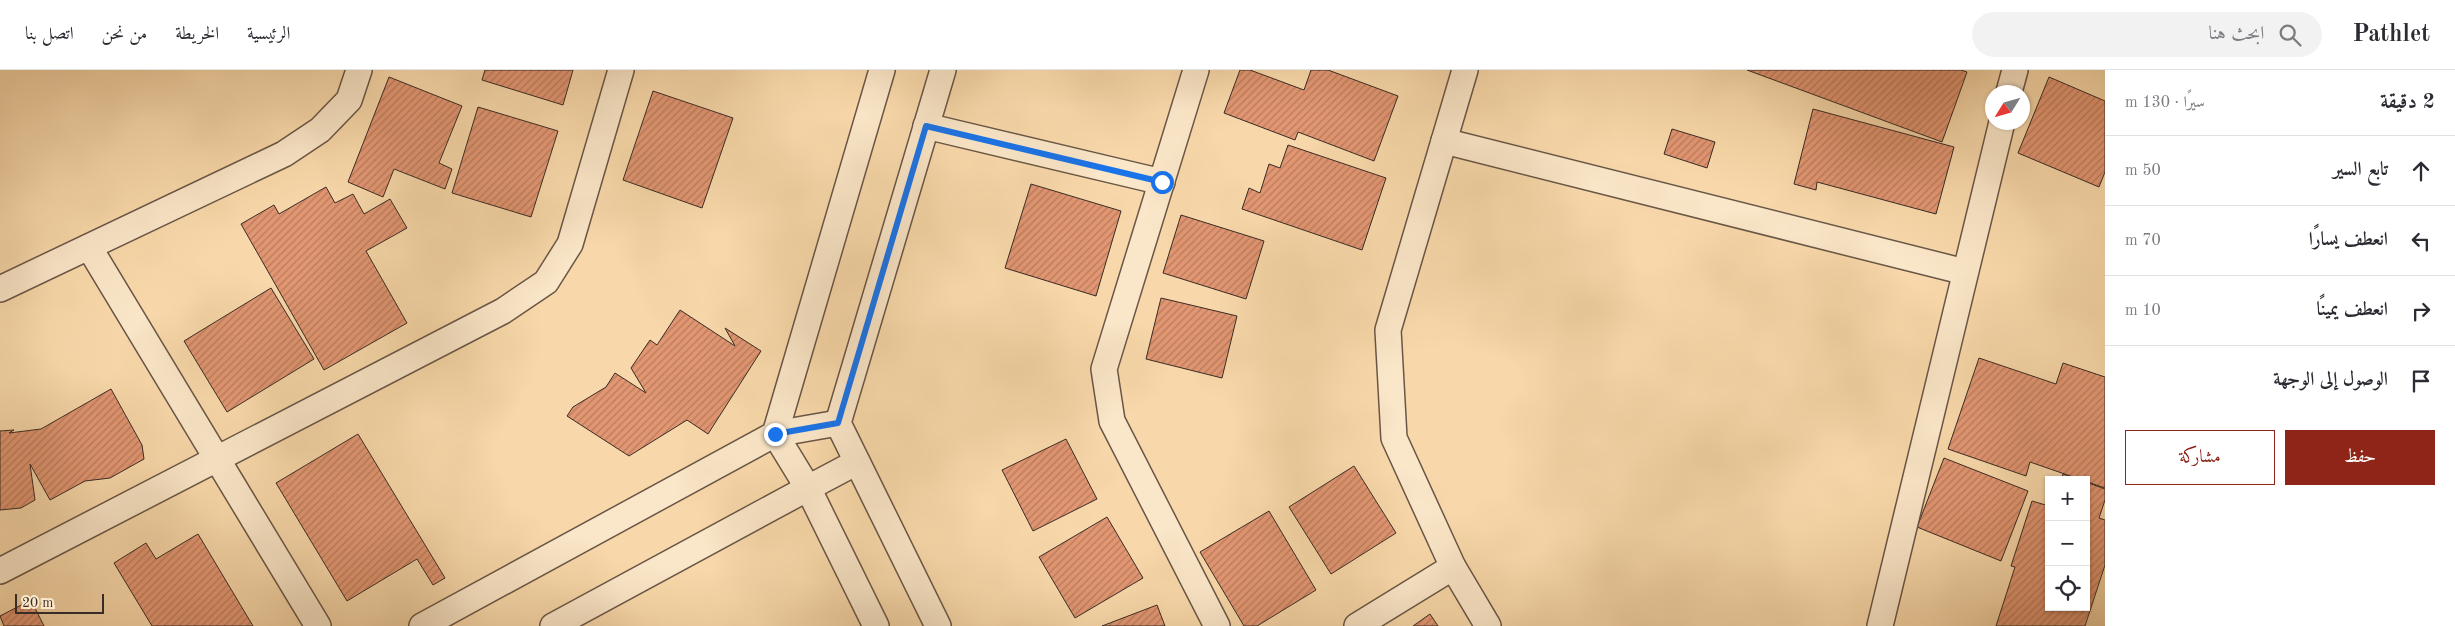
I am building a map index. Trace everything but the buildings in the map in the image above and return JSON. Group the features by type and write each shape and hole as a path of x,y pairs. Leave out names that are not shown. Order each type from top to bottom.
{"street":[{"path":"0,289 284,154 320,130 349,100 359,70"},
{"path":"0,571 503,311 546,282 570,244 621,70"},
{"path":"876,626 808,488 775,434 882,70"},
{"path":"938,626 838,423 943,70"},
{"path":"1196,70 1104,369 1112,421 1217,626"},
{"path":"1465,70 1388,330 1394,438 1453,567 1488,626"},
{"path":"2011,85 2015,70"},
{"path":"926,126 1162,182"},
{"path":"1880,626 2000,130"},
{"path":"1444,140 1965,272"},
{"path":"90,247 318,626"},
{"path":"422,626 775,434 838,423"},
{"path":"553,626 857,462"},
{"path":"1357,626 1453,567"}],"route":[{"path":"775,434 838,423 926,126 1162,182"}]}
